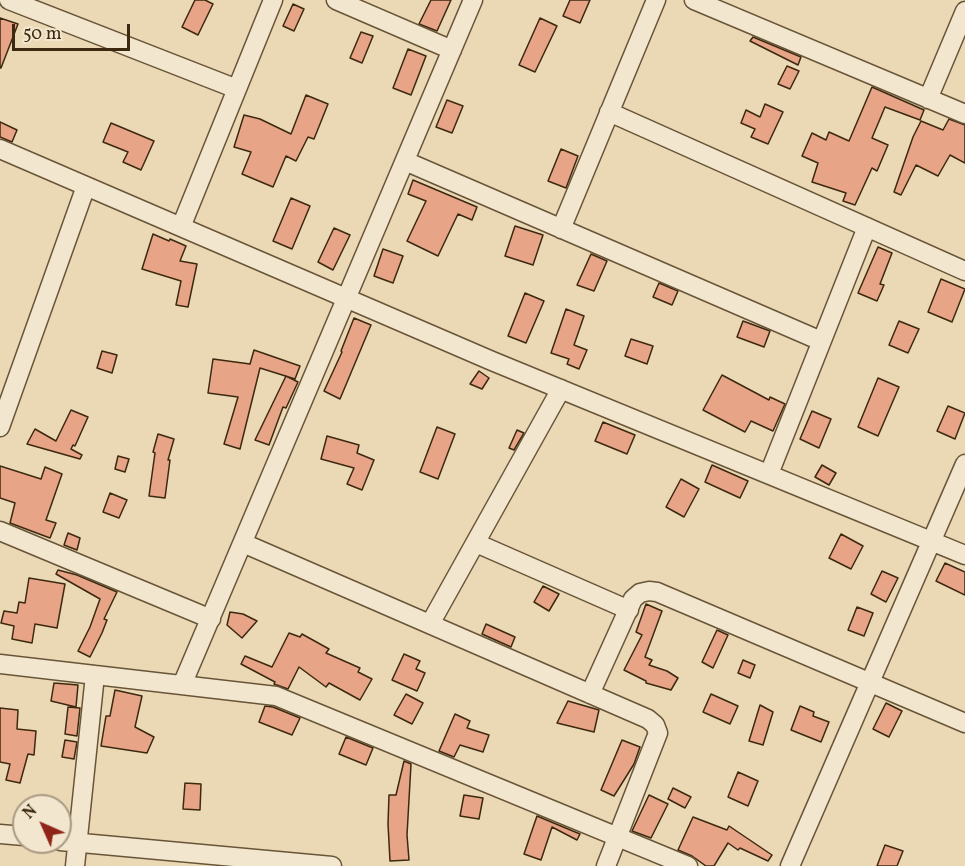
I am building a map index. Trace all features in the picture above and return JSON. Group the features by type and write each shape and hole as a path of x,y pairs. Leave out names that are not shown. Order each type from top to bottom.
{"street":[{"path":"9,0 45,6 237,89"},
{"path":"181,227 273,0"},
{"path":"336,0 452,50"},
{"path":"182,686 473,0"},
{"path":"561,229 656,0"},
{"path":"694,0 965,114"},
{"path":"928,99 965,10"},
{"path":"609,112 965,271"},
{"path":"0,150 561,389 965,555"},
{"path":"405,161 821,341"},
{"path":"0,427 86,186"},
{"path":"769,474 867,227"},
{"path":"430,624 561,389"},
{"path":"790,866 965,464"},
{"path":"0,531 211,619"},
{"path":"243,543 648,719 655,725 658,733 606,866"},
{"path":"476,543 629,610"},
{"path":"590,694 633,599 640,593 648,591 657,592 965,723"},
{"path":"0,664 276,696 688,866"},
{"path":"72,817 95,675"},
{"path":"72,842 332,866"}],"building":[{"path":"195,0 205,0 213,4 198,35 182,27"},
{"path":"431,0 451,0 437,31 419,24"},
{"path":"570,0 590,0 580,23 563,16"},
{"path":"293,4 304,9 294,31 283,26"},
{"path":"0,18 18,24 1,68 0,68"},
{"path":"540,18 557,26 535,72 519,65"},
{"path":"361,32 373,36 362,63 350,58"},
{"path":"753,37 801,57 798,65 750,41"},
{"path":"408,49 426,56 411,95 393,88"},
{"path":"787,66 799,71 790,89 778,84"},
{"path":"872,87 924,110 920,120 885,107 872,138 888,145 877,171 872,168 855,205 843,201 846,193 812,182 818,163 802,156 812,133 826,140 829,132 849,141"},
{"path":"306,95 328,104 314,139 308,137 296,161 286,156 273,187 242,174 251,152 234,147 244,115 260,119 291,134"},
{"path":"447,100 463,106 452,133 436,127"},
{"path":"765,104 783,112 768,144 751,137 755,129 741,123 746,110 760,117"},
{"path":"949,119 965,125 965,163 950,155 938,176 916,165 901,195 894,192 921,121 943,130"},
{"path":"0,122 17,130 12,142 0,137"},
{"path":"111,123 154,141 141,170 123,162 128,152 103,142"},
{"path":"561,149 578,156 566,188 548,181"},
{"path":"413,180 477,207 472,220 458,214 438,256 407,241 426,201 408,194"},
{"path":"291,198 310,206 292,249 273,241"},
{"path":"515,226 543,235 533,265 505,256"},
{"path":"334,228 350,235 333,270 318,262"},
{"path":"153,234 186,246 180,261 197,264 188,307 176,305 181,281 142,269"},
{"path":"878,247 892,253 880,284 884,285 877,301 858,293"},
{"path":"383,249 403,256 393,283 374,276"},
{"path":"591,254 607,261 594,291 577,285"},
{"path":"941,279 965,289 952,322 928,312"},
{"path":"659,283 678,291 672,305 653,297"},
{"path":"525,293 544,301 526,343 508,336"},
{"path":"566,309 584,316 574,345 587,350 579,369 567,364 569,359 551,353"},
{"path":"354,318 371,325 340,399 324,391 342,352"},
{"path":"743,321 770,331 764,347 737,337"},
{"path":"899,321 919,329 908,353 889,345"},
{"path":"631,339 653,346 647,364 625,356"},
{"path":"254,350 300,366 295,379 260,368 240,449 224,444 238,397 208,393 213,359 250,364"},
{"path":"102,351 117,355 112,373 97,368"},
{"path":"479,371 489,378 482,389 470,384"},
{"path":"722,375 769,400 770,397 785,404 773,431 751,421 745,432 703,410"},
{"path":"286,376 298,382 286,408 283,407 269,445 255,440"},
{"path":"878,378 899,387 878,436 858,427"},
{"path":"948,406 965,413 955,439 937,431"},
{"path":"71,410 88,417 75,446 73,445 71,449 82,455 80,459 27,444 35,429 56,441"},
{"path":"812,411 831,419 819,448 800,439"},
{"path":"603,422 635,435 627,454 595,441"},
{"path":"437,427 455,434 438,479 420,472"},
{"path":"517,430 524,433 514,450 509,448"},
{"path":"158,434 174,439 168,460 170,460 165,498 149,496 155,453 153,452"},
{"path":"327,436 359,445 357,453 374,460 362,490 347,484 354,468 321,459"},
{"path":"118,456 129,459 125,472 115,469"},
{"path":"712,465 748,481 740,498 705,482"},
{"path":"822,465 836,473 829,485 815,477"},
{"path":"0,466 41,479 45,467 62,474 46,520 56,523 50,538 10,523 15,503 0,498"},
{"path":"681,479 699,489 684,517 666,507"},
{"path":"110,493 127,500 119,518 103,512"},
{"path":"68,533 80,538 77,550 64,545"},
{"path":"841,534 863,546 851,569 829,558"},
{"path":"945,563 965,572 965,595 936,581"},
{"path":"58,570 77,575 117,592 104,619 107,620 102,633 90,657 78,651 100,599 56,574"},
{"path":"882,571 898,578 886,602 871,594"},
{"path":"29,578 65,584 57,628 35,624 32,643 12,639 14,626 1,623 4,611 17,613 19,602 25,603"},
{"path":"543,586 559,594 549,611 534,602"},
{"path":"646,604 662,611 645,657 652,660 649,665 667,671 678,678 671,690 646,683 624,670 642,635 636,632"},
{"path":"857,607 873,613 864,636 848,630"},
{"path":"230,612 243,614 257,621 242,638 227,625"},
{"path":"486,624 515,637 511,647 482,634"},
{"path":"717,630 728,635 713,668 702,662"},
{"path":"289,633 300,637 302,634 329,649 326,653 360,668 358,672 372,679 360,700 329,683 326,687 299,667 288,689 274,684 275,682 241,664 245,656 272,667"},
{"path":"404,654 420,661 416,669 425,673 417,691 392,680"},
{"path":"743,660 755,665 750,678 738,673"},
{"path":"54,683 78,685 76,707 51,701"},
{"path":"115,690 142,696 135,727 154,737 147,753 101,746 106,716 110,716"},
{"path":"406,694 423,703 412,724 394,715"},
{"path":"711,694 738,706 730,724 703,712"},
{"path":"568,701 599,710 594,732 557,723"},
{"path":"886,703 902,711 889,737 873,729"},
{"path":"760,705 773,712 763,745 749,741"},
{"path":"265,706 300,718 292,735 259,722"},
{"path":"800,706 814,712 813,716 829,722 821,742 791,730"},
{"path":"68,707 80,708 77,736 65,734"},
{"path":"0,708 18,710 17,729 36,731 34,755 28,754 20,783 6,780 10,764 0,762"},
{"path":"455,714 470,721 467,728 489,735 483,752 460,745 454,757 439,751"},
{"path":"346,737 373,748 366,765 339,754"},
{"path":"65,740 77,742 74,759 62,757"},
{"path":"622,740 640,747 634,764 614,796 601,790"},
{"path":"404,761 411,764 407,835 409,860 390,861 389,795 396,795"},
{"path":"738,772 758,781 748,806 728,797"},
{"path":"185,783 201,784 200,810 183,809"},
{"path":"673,788 691,797 685,808 668,799"},
{"path":"464,795 483,798 479,819 460,816"},
{"path":"649,795 668,804 651,838 632,831"},
{"path":"537,816 580,834 577,840 552,827 541,860 524,854"},
{"path":"693,817 727,830 729,826 772,855 768,861 740,848 738,850 728,843 714,866 706,866 678,850"},
{"path":"885,845 903,851 897,866 877,866"}]}
